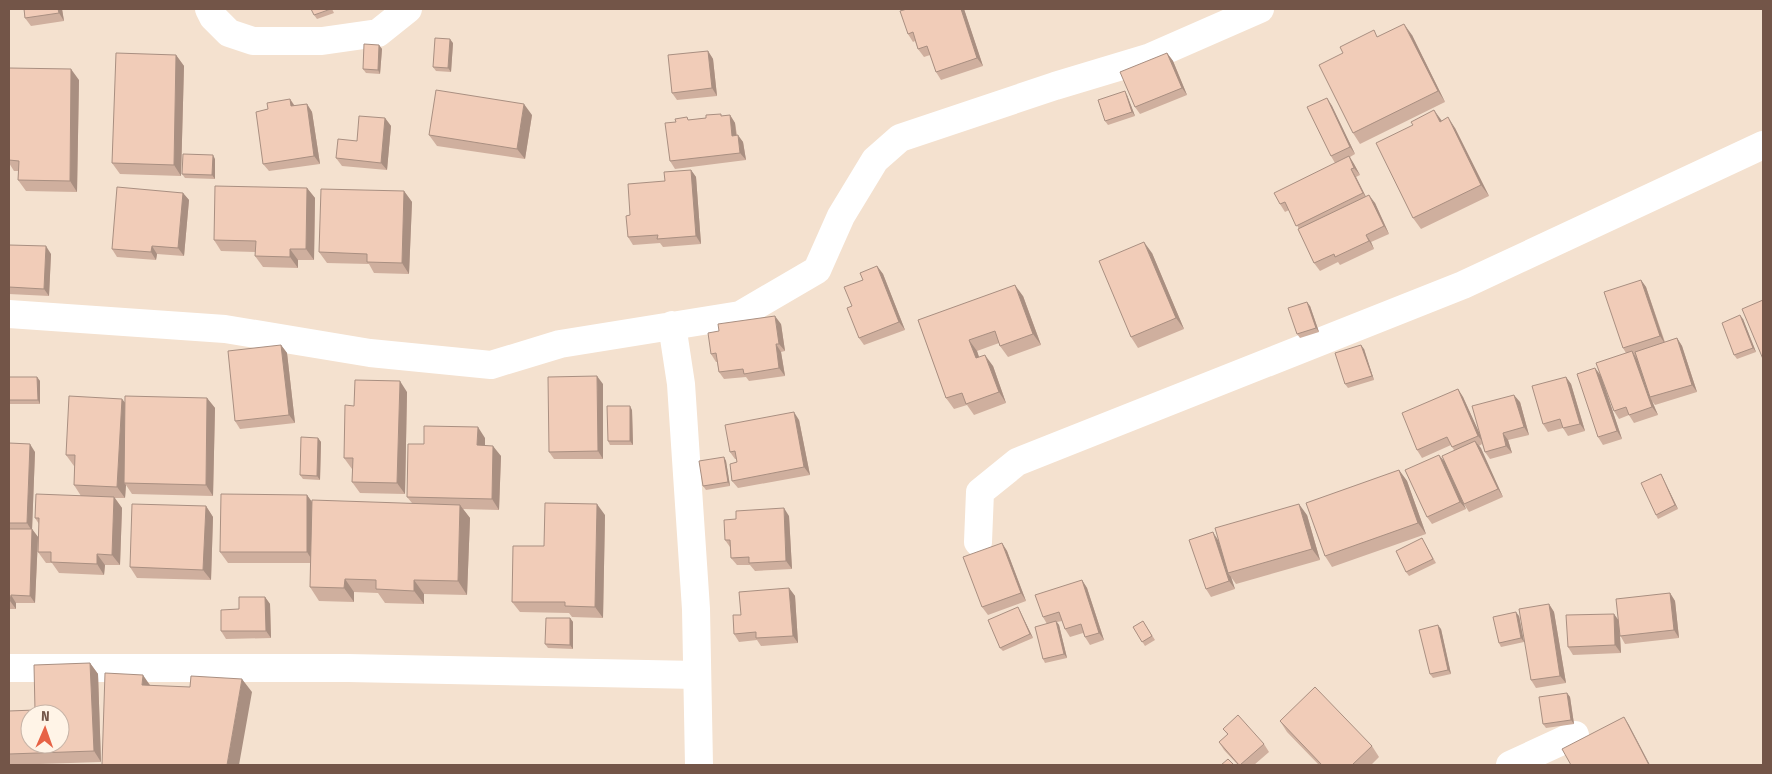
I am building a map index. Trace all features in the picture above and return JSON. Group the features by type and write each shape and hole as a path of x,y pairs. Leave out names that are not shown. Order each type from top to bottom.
{"street":[{"path":"209,9 213,17 229,33 252,42 322,41 378,32 408,9"},
{"path":"9,314 225,329 370,353 491,365 560,344 740,315 817,270 841,216 875,160 900,138 1055,86 1148,58 1260,9"},
{"path":"978,542 980,492 1017,462 1463,285 1763,146"},
{"path":"672,325 681,384 696,609 699,765"},
{"path":"9,668 348,668 697,675"},
{"path":"1520,763 1575,735"}],"shaded area":[{"path":"9,9 1763,9 1763,765 9,765"}],"building":[{"path":"24,9 58,9 59,13 25,18"},
{"path":"311,9 331,9 314,15"},
{"path":"907,9 961,9 977,58 936,72 927,46 918,49 913,32 908,34 900,11"},
{"path":"1404,24 1438,91 1353,133 1319,65 1343,53 1340,47 1374,30 1377,37"},
{"path":"435,38 450,39 448,68 433,67"},
{"path":"364,44 379,45 378,70 363,69"},
{"path":"708,51 712,88 672,93 668,55"},
{"path":"116,53 176,55 174,165 112,163"},
{"path":"1167,53 1182,88 1135,107 1120,72"},
{"path":"9,68 71,69 70,181 18,180 19,161 9,160"},
{"path":"436,90 524,104 517,149 429,135"},
{"path":"1125,91 1132,112 1105,121 1098,100"},
{"path":"1327,98 1350,147 1331,156 1307,107"},
{"path":"290,99 291,106 307,104 314,156 263,164 256,112 268,109 267,103"},
{"path":"1434,110 1440,122 1448,117 1481,185 1413,218 1376,143 1413,125 1411,122"},
{"path":"721,114 721,116 730,115 732,136 738,135 740,153 670,161 665,123 676,122 675,119 687,117 688,120 706,118 706,115"},
{"path":"359,116 385,118 381,163 336,158 338,139 357,141"},
{"path":"183,154 213,155 212,175 182,174"},
{"path":"1349,156 1354,168 1351,169 1363,193 1296,226 1285,202 1280,204 1274,193"},
{"path":"691,170 696,236 657,239 658,235 628,237 626,216 630,215 628,184 665,181 664,172"},
{"path":"215,186 307,188 306,249 290,249 290,257 255,256 256,241 214,240"},
{"path":"117,187 183,193 178,248 152,246 151,252 112,249"},
{"path":"321,189 404,191 402,263 367,262 367,254 319,252"},
{"path":"1369,195 1384,226 1366,235 1369,241 1335,257 1334,254 1314,263 1298,229"},
{"path":"1144,242 1176,318 1131,337 1099,261"},
{"path":"9,245 46,246 44,289 9,287"},
{"path":"877,266 899,322 859,338 847,308 852,306 844,287 863,280 860,273"},
{"path":"1641,280 1660,336 1623,348 1604,292"},
{"path":"1015,285 1033,334 1000,346 995,331 969,340 976,358 985,355 999,392 966,404 962,393 946,398 918,320"},
{"path":"1763,300 1763,359 1742,309"},
{"path":"1307,302 1316,328 1297,334 1288,308"},
{"path":"1740,315 1753,348 1734,355 1722,323"},
{"path":"775,316 779,344 776,344 779,368 744,374 743,369 719,372 716,353 711,354 708,333 719,331 718,324"},
{"path":"1677,338 1692,385 1650,397 1635,352"},
{"path":"281,345 289,415 235,421 228,351"},
{"path":"1361,345 1372,376 1345,384 1335,353"},
{"path":"1632,351 1652,407 1629,415 1626,407 1614,411 1596,363"},
{"path":"1595,368 1617,431 1598,437 1577,374"},
{"path":"597,376 598,451 549,452 548,377"},
{"path":"9,377 37,377 38,400 9,400"},
{"path":"1566,377 1580,424 1563,428 1560,419 1543,424 1532,386"},
{"path":"355,380 400,381 397,483 352,482 353,458 344,458 345,405 354,406"},
{"path":"1458,389 1478,436 1452,447 1447,437 1417,450 1402,413"},
{"path":"1514,395 1524,427 1503,433 1506,446 1485,452 1472,406"},
{"path":"69,396 122,399 117,487 74,485 75,455 66,455"},
{"path":"125,396 207,398 206,485 124,483"},
{"path":"607,406 630,406 630,441 608,441"},
{"path":"794,412 804,467 732,481 730,464 737,462 735,451 730,452 725,425"},
{"path":"424,426 478,427 477,445 493,446 492,499 407,497 408,444 424,444"},
{"path":"301,437 318,438 317,476 300,475"},
{"path":"1475,441 1498,489 1464,504 1442,456"},
{"path":"9,443 30,444 27,523 9,523"},
{"path":"1439,455 1460,502 1427,517 1405,470"},
{"path":"724,457 728,482 703,486 699,461"},
{"path":"1399,470 1418,523 1325,556 1306,503"},
{"path":"1661,474 1675,505 1656,515 1641,483"},
{"path":"36,494 114,497 112,555 97,554 97,564 51,562 51,552 38,552 39,518 35,518"},
{"path":"221,494 307,495 307,552 220,552"},
{"path":"312,500 460,505 458,581 414,580 414,591 376,589 376,580 345,579 344,588 310,587"},
{"path":"545,503 597,504 595,607 565,606 565,602 512,602 513,546 544,546"},
{"path":"132,504 206,506 203,570 130,567"},
{"path":"1299,504 1312,549 1228,573 1215,528"},
{"path":"784,508 786,561 749,563 749,557 731,558 730,540 725,540 724,520 736,519 736,511"},
{"path":"9,529 32,529 30,596 11,595 10,601 9,601"},
{"path":"1213,532 1229,581 1206,589 1189,540"},
{"path":"1422,538 1433,559 1406,572 1396,551"},
{"path":"1002,543 1021,593 982,607 963,557"},
{"path":"1082,580 1099,633 1085,637 1081,624 1065,629 1059,612 1043,617 1035,595"},
{"path":"789,588 793,636 756,638 756,632 734,634 733,615 741,615 739,592"},
{"path":"1670,593 1674,630 1620,636 1616,599"},
{"path":"239,597 265,597 266,631 221,631 221,610 239,609"},
{"path":"1549,604 1560,676 1531,680 1519,609"},
{"path":"1018,607 1030,634 1000,648 988,620"},
{"path":"1516,612 1521,638 1499,643 1493,617"},
{"path":"1614,614 1615,645 1568,647 1566,615"},
{"path":"546,618 570,618 570,645 545,644"},
{"path":"1056,621 1064,654 1043,659 1035,627"},
{"path":"1143,621 1152,636 1142,642 1133,627"},
{"path":"1438,625 1448,670 1430,674 1419,630"},
{"path":"90,663 94,751 70,752 70,704 35,704 34,665"},
{"path":"105,673 143,675 142,685 190,687 191,676 242,679 227,765 102,765"},
{"path":"1315,687 1372,746 1352,765 1322,765 1280,721"},
{"path":"1567,693 1571,720 1543,724 1539,697"},
{"path":"9,711 20,711 20,754 9,754"},
{"path":"1238,715 1264,744 1240,765 1219,742 1228,734 1223,729"},
{"path":"1624,717 1649,765 1571,765 1562,749"},
{"path":"1228,759 1234,765 1221,765"}]}
